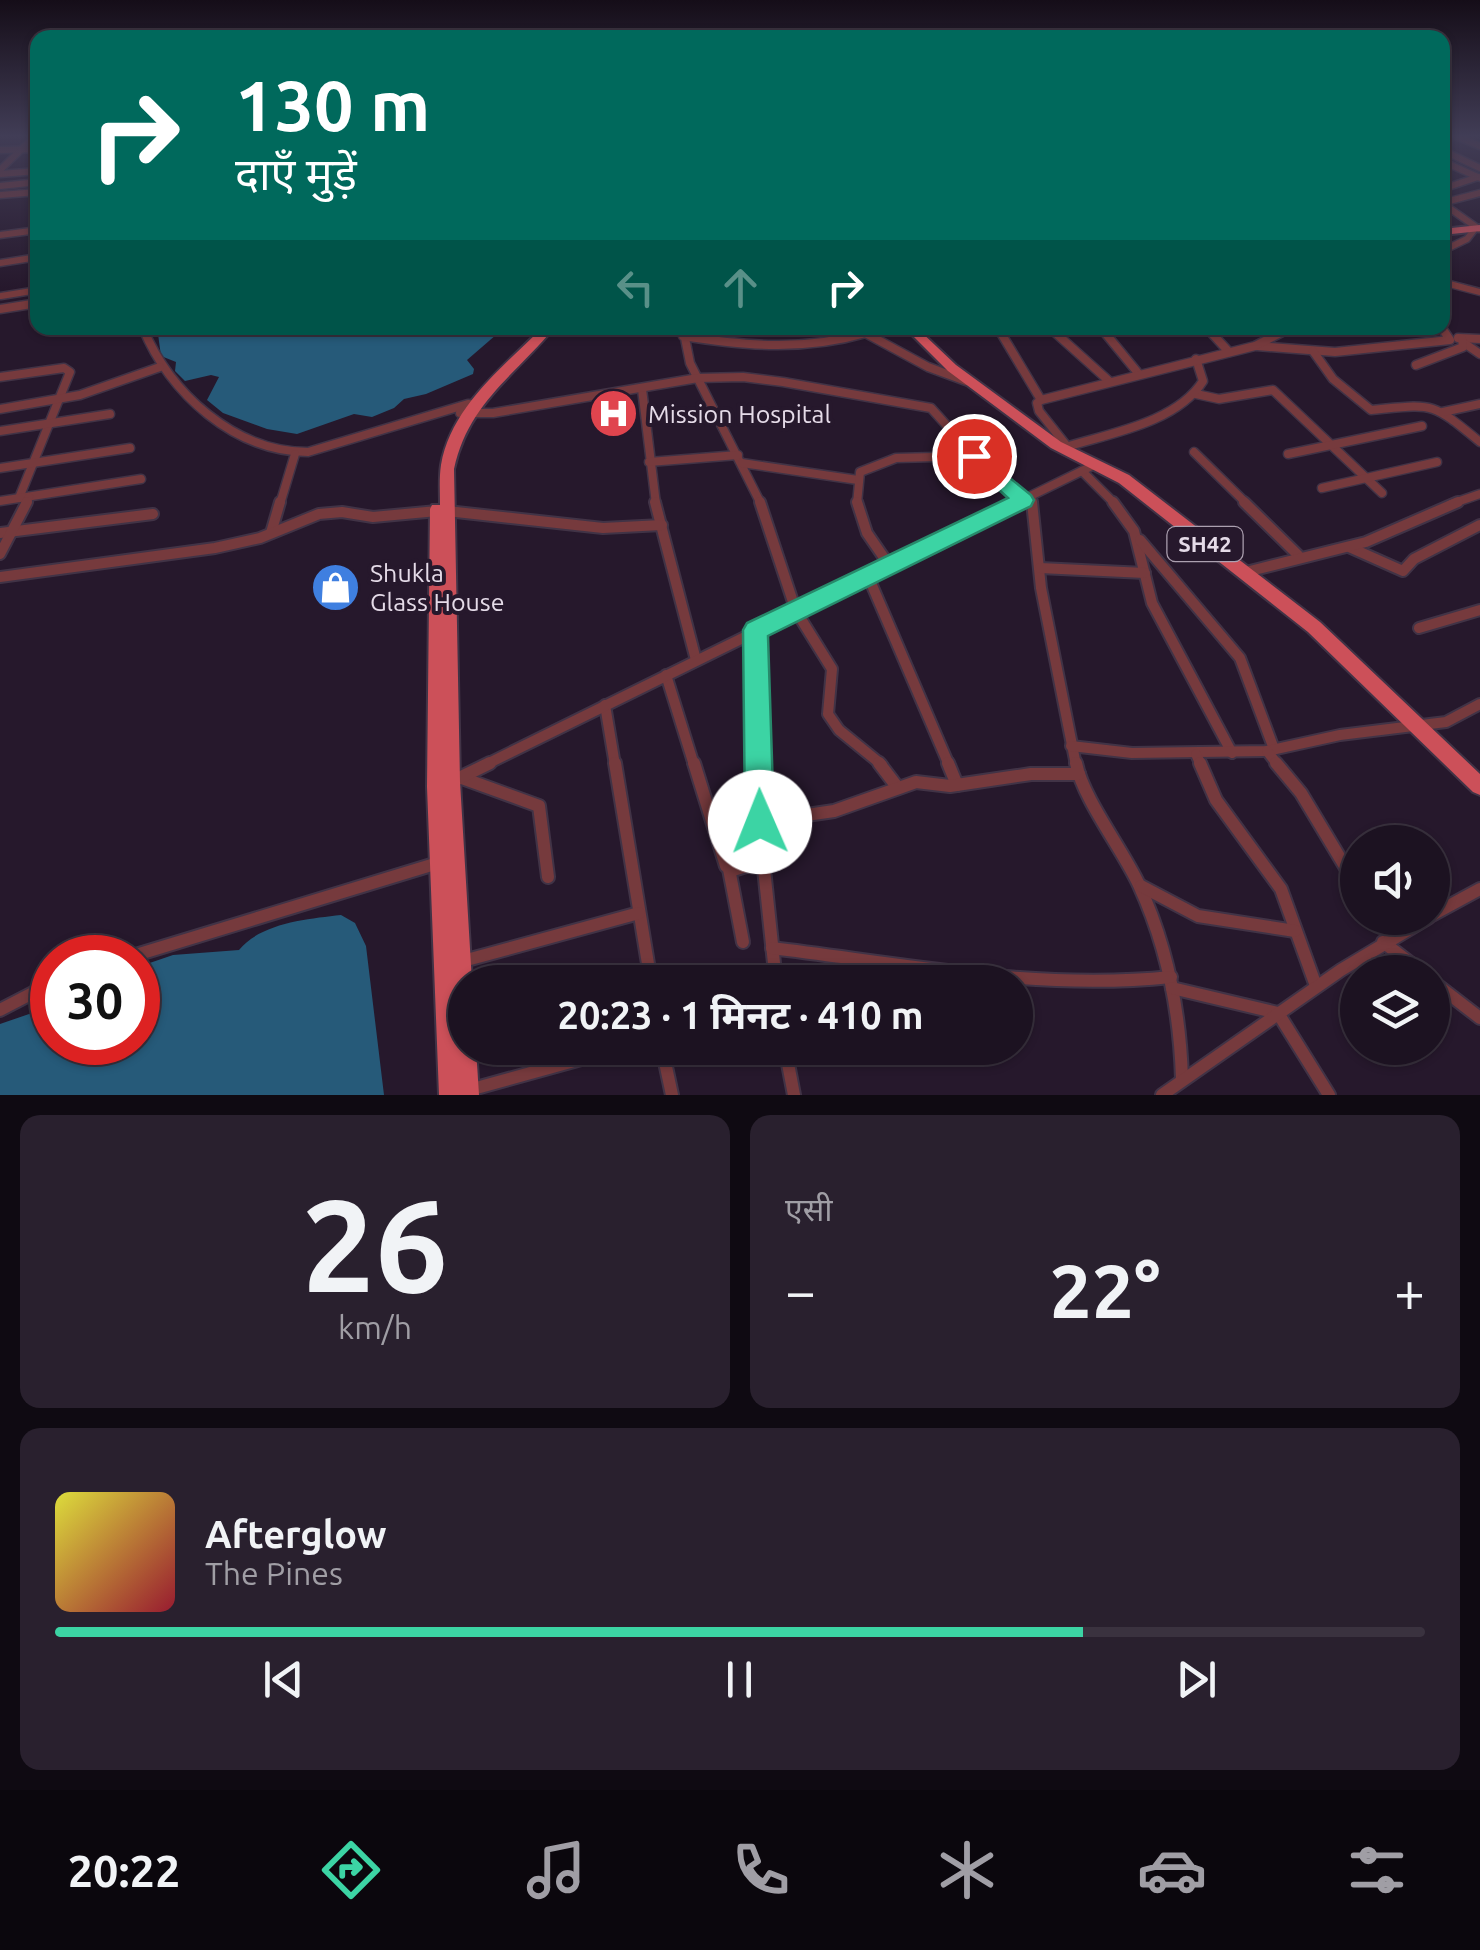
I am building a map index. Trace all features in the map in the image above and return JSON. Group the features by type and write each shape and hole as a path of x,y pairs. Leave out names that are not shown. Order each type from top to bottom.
{"main road":[{"path":"1450,231 1478,229"},
{"path":"462,1094 449,782 442,447 532,335"},
{"path":"469,409 541,335"},
{"name":"SH42","path":"918,335 972,382 1080,460 1139,490 1314,628 1480,786"},
{"path":"449,782 440,862 462,1094"}],"street":[{"path":"2,190 30,192"},
{"path":"1450,201 1480,192"},
{"path":"1450,209 1478,229 1450,247"},
{"path":"0,235 30,231"},
{"path":"0,262 30,258"},
{"path":"1450,284 1480,292"},
{"path":"1,296 30,291"},
{"path":"0,308 30,304"},
{"path":"146,335 160,367 216,421 295,454 469,409 642,389 698,378 744,377 922,405 936,411 974,456 1027,498 1079,774 1139,884 1172,983 1182,1036 1172,1089"},
{"path":"684,335 698,378 771,529 796,611 832,670 828,708 832,722 885,768 898,788"},
{"path":"702,335 780,347 834,342 859,335"},
{"path":"870,335 928,367 972,382"},
{"path":"1004,335 1015,348 1028,382 1041,400"},
{"path":"1058,335 1109,381"},
{"path":"1107,335 1138,373"},
{"path":"1213,335 1228,352"},
{"path":"1276,335 1254,346 1138,373 1037,403 1039,411 1120,509 1138,538 1240,658 1270,750 1340,858"},
{"path":"1254,346 1313,351 1392,347 1451,337 1480,354"},
{"path":"1416,365 1453,354 1463,341 1480,339"},
{"path":"1313,351 1333,378 1371,410 1419,404 1443,412 1480,442"},
{"path":"449,782 1027,498 1080,460 1196,394 1203,381 1196,359"},
{"path":"0,409 56,401 160,367"},
{"path":"0,377 68,368 70,372 46,424 24,497 6,532 0,554"},
{"path":"642,389 649,462 696,660"},
{"path":"1196,394 1218,398 1273,390 1382,493"},
{"path":"1443,412 1480,404"},
{"path":"0,432 110,414"},
{"path":"1288,454 1422,426"},
{"path":"0,468 130,448"},
{"path":"1194,452 1298,556"},
{"path":"271,532 295,454"},
{"path":"889,566 859,521 858,480 864,468 886,460 974,456"},
{"path":"649,462 740,459 858,480"},
{"path":"1322,488 1438,462"},
{"path":"0,501 141,478"},
{"path":"1242,572 1348,547 1480,494"},
{"path":"0,577 215,548 331,512 373,517 442,511 603,528 662,525"},
{"path":"6,532 153,514"},
{"path":"1348,547 1390,568 1403,570 1414,559 1480,525"},
{"path":"1468,530 1480,537"},
{"path":"1138,538 1152,603 1232,752"},
{"path":"1040,568 1145,573"},
{"path":"868,576 957,786"},
{"path":"1419,628 1480,610"},
{"path":"756,630 760,822 774,965"},
{"path":"666,675 728,869 743,942"},
{"path":"1071,746 1196,754 1270,750 1446,722 1480,704"},
{"path":"605,706 648,965"},
{"path":"1196,754 1216,800 1281,889 1316,986"},
{"path":"760,822 834,811 924,781 957,786 1031,774 1079,774"},
{"path":"449,782 539,806 548,878"},
{"path":"728,869 763,861"},
{"path":"160,948 440,862"},
{"path":"1139,884 1173,908 1205,921 1296,932"},
{"path":"1450,905 1480,889"},
{"path":"459,962 639,913"},
{"path":"1386,935 1404,955"},
{"path":"1172,1089 1316,986 1397,935"},
{"path":"772,948 1055,982 1172,983 1278,1013 1329,1095"},
{"path":"0,1010 30,994"},
{"path":"1450,995 1480,1018"},
{"path":"462,1094 562,1065"},
{"path":"666,1065 672,1095"},
{"path":"788,1065 794,1095"}],"water":[{"path":"158,335 496,335 467,360 473,374 404,399 372,417 354,414 297,434 267,429 223,413 207,400 219,377 185,381 175,371 176,362 161,356"},
{"path":"341,915 355,923 366,946 384,1095 0,1095 0,1024 30,1014 30,1065 160,1065 160,959 239,950 259,934 300,921"}],"place":[{"name":"Mission Hospital","path":"613,414"},
{"name":"Shukla Glass House","path":"335,587"}],"route":[{"path":"760,822 756,630 1024,500 974,456"}]}
